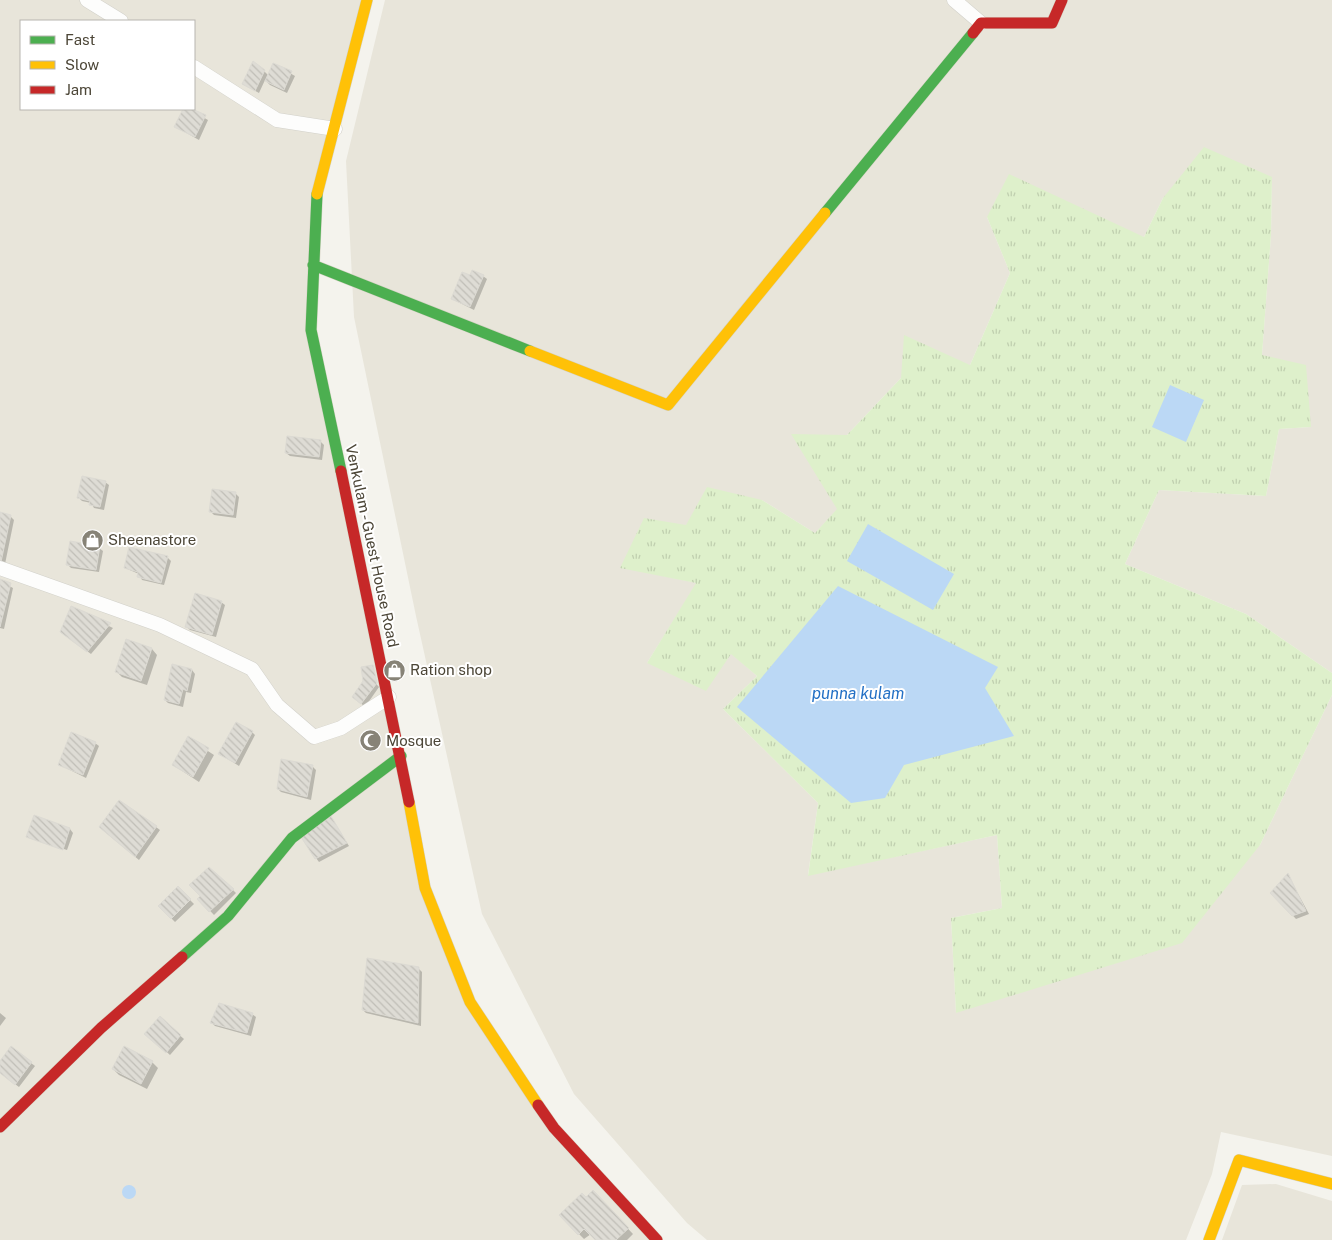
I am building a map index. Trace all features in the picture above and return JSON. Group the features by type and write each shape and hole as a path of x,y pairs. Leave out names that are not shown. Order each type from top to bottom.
{"main road":[{"name":"Venkulam - Guest House Road","path":"367,0 336,129 317,187 311,330 389,697 425,888 470,1002 554,1128 657,1240"},
{"path":"313,265 668,405 981,23 1052,23 1062,0"},
{"path":"0,1127 101,1028 228,916 292,838 401,756"},
{"path":"1210,1240 1239,1160 1332,1184"}],"street":[{"path":"87,0 119,20"},
{"path":"954,0 981,23"},
{"path":"195,68 277,120 336,129"},
{"path":"0,568 160,625 252,669 277,705 314,737 341,728 389,697"}],"shaded area":[{"path":"0,0 367,0 317,187 311,330 425,888 470,1002 554,1128 657,1240 0,1240"},
{"path":"385,0 1332,0 1332,673 1246,614 1125,564 1159,490 1266,496 1279,429 1311,427 1262,355 1271,235 1272,177 1163,198 1144,237 987,217 1010,273 970,365 901,378 847,435 837,510 815,533 762,500 686,525 621,567 697,583 647,663 731,653 757,676 723,709 818,803 808,875 997,835 1002,908 951,918 956,1013 1260,845 1332,695 1332,1156 1221,1132 1212,1174 1186,1240 707,1240 687,1223 574,1094 482,914 416,616 354,317 346,161"},
{"path":"1276,1184 1332,1201 1332,1240 1222,1240 1242,1185"}],"green space":[{"path":"1204,147 1272,177 1271,235 1262,355 1306,365 1311,427 1279,429 1266,496 1159,490 1125,564 1246,614 1332,673 1332,695 1260,845 1182,943 956,1013 951,918 1002,908 997,835 808,876 818,803 723,709 757,676 731,654 706,691 647,663 696,583 620,568 644,518 686,525 707,487 762,500 815,533 837,509 791,434 847,435 901,378 904,335 970,365 1010,273 987,217 1009,174 1144,237 1163,198"}],"water":[{"path":"1170,385 1204,400 1186,442 1152,427"},
{"path":"868,524 954,574 933,610 847,561"},
{"name":"punna kulam","path":"838,586 998,667 985,688 1014,736 904,765 885,798 851,803 737,707"},
{"path":"126,1185 132,1185 136,1192 132,1199 126,1199 122,1195 122,1189"}],"building":[{"path":"253,61 265,70 255,91 242,84"},
{"path":"273,63 292,71 284,90 265,81"},
{"path":"182,110 194,110 206,115 195,137 174,127"},
{"path":"472,270 484,275 470,307 451,299 462,272 470,275"},
{"path":"287,436 321,440 319,457 285,453"},
{"path":"82,476 106,481 100,507 89,505 90,501 77,498"},
{"path":"212,489 236,492 233,515 209,512"},
{"path":"0,512 11,515 1,562 0,561"},
{"path":"70,541 100,546 96,570 66,565"},
{"path":"129,547 168,556 161,583 137,577 138,572 124,568"},
{"path":"0,579 11,583 0,627"},
{"path":"195,593 222,601 212,635 185,627"},
{"path":"71,606 111,623 87,652 60,632"},
{"path":"126,639 152,648 141,681 115,672"},
{"path":"172,664 192,669 187,691 183,689 179,704 164,700"},
{"path":"373,665 377,683 361,704 352,697 363,681 361,667"},
{"path":"236,722 253,731 235,763 218,754"},
{"path":"71,732 96,742 83,775 58,765"},
{"path":"188,736 209,748 193,777 172,765"},
{"path":"281,759 313,765 307,797 277,789"},
{"path":"119,800 157,826 135,857 99,827"},
{"path":"34,815 70,828 63,850 26,837"},
{"path":"331,816 347,843 315,859 301,837"},
{"path":"209,867 234,889 209,912 197,899 200,896 189,885"},
{"path":"1288,873 1306,911 1292,916 1270,893"},
{"path":"178,886 191,899 171,919 158,906"},
{"path":"367,958 419,967 418,1023 362,1010"},
{"path":"219,1003 253,1013 247,1033 210,1023"},
{"path":"160,1016 181,1035 166,1053 144,1034"},
{"path":"11,1046 32,1062 15,1085 0,1073 0,1061"},
{"path":"124,1046 153,1061 141,1084 112,1069"},
{"path":"593,1190 629,1228 616,1240 595,1240 584,1229 578,1235 559,1215 582,1193 586,1197"}],"traffic: fast":[{"path":"825,213 973,33"},
{"path":"317,194 311,330 341,471"},
{"path":"313,265 530,351"},
{"path":"182,957 228,916 292,838 401,756"}],"traffic: slow":[{"path":"317,194 367,0"},
{"path":"530,351 668,405 825,213"},
{"path":"409,802 425,888 470,1002 538,1105"},
{"path":"1209,1240 1239,1160 1332,1184"}],"traffic: jam":[{"path":"973,33 981,23 1052,23 1062,0"},
{"path":"341,471 409,802"},
{"path":"0,1127 101,1028 182,957"},
{"path":"538,1105 554,1128 657,1240"}],"place":[{"name":"Sheenastore","path":"92,540"},
{"name":"Ration shop","path":"394,670"},
{"name":"Mosque","path":"370,741"}]}
